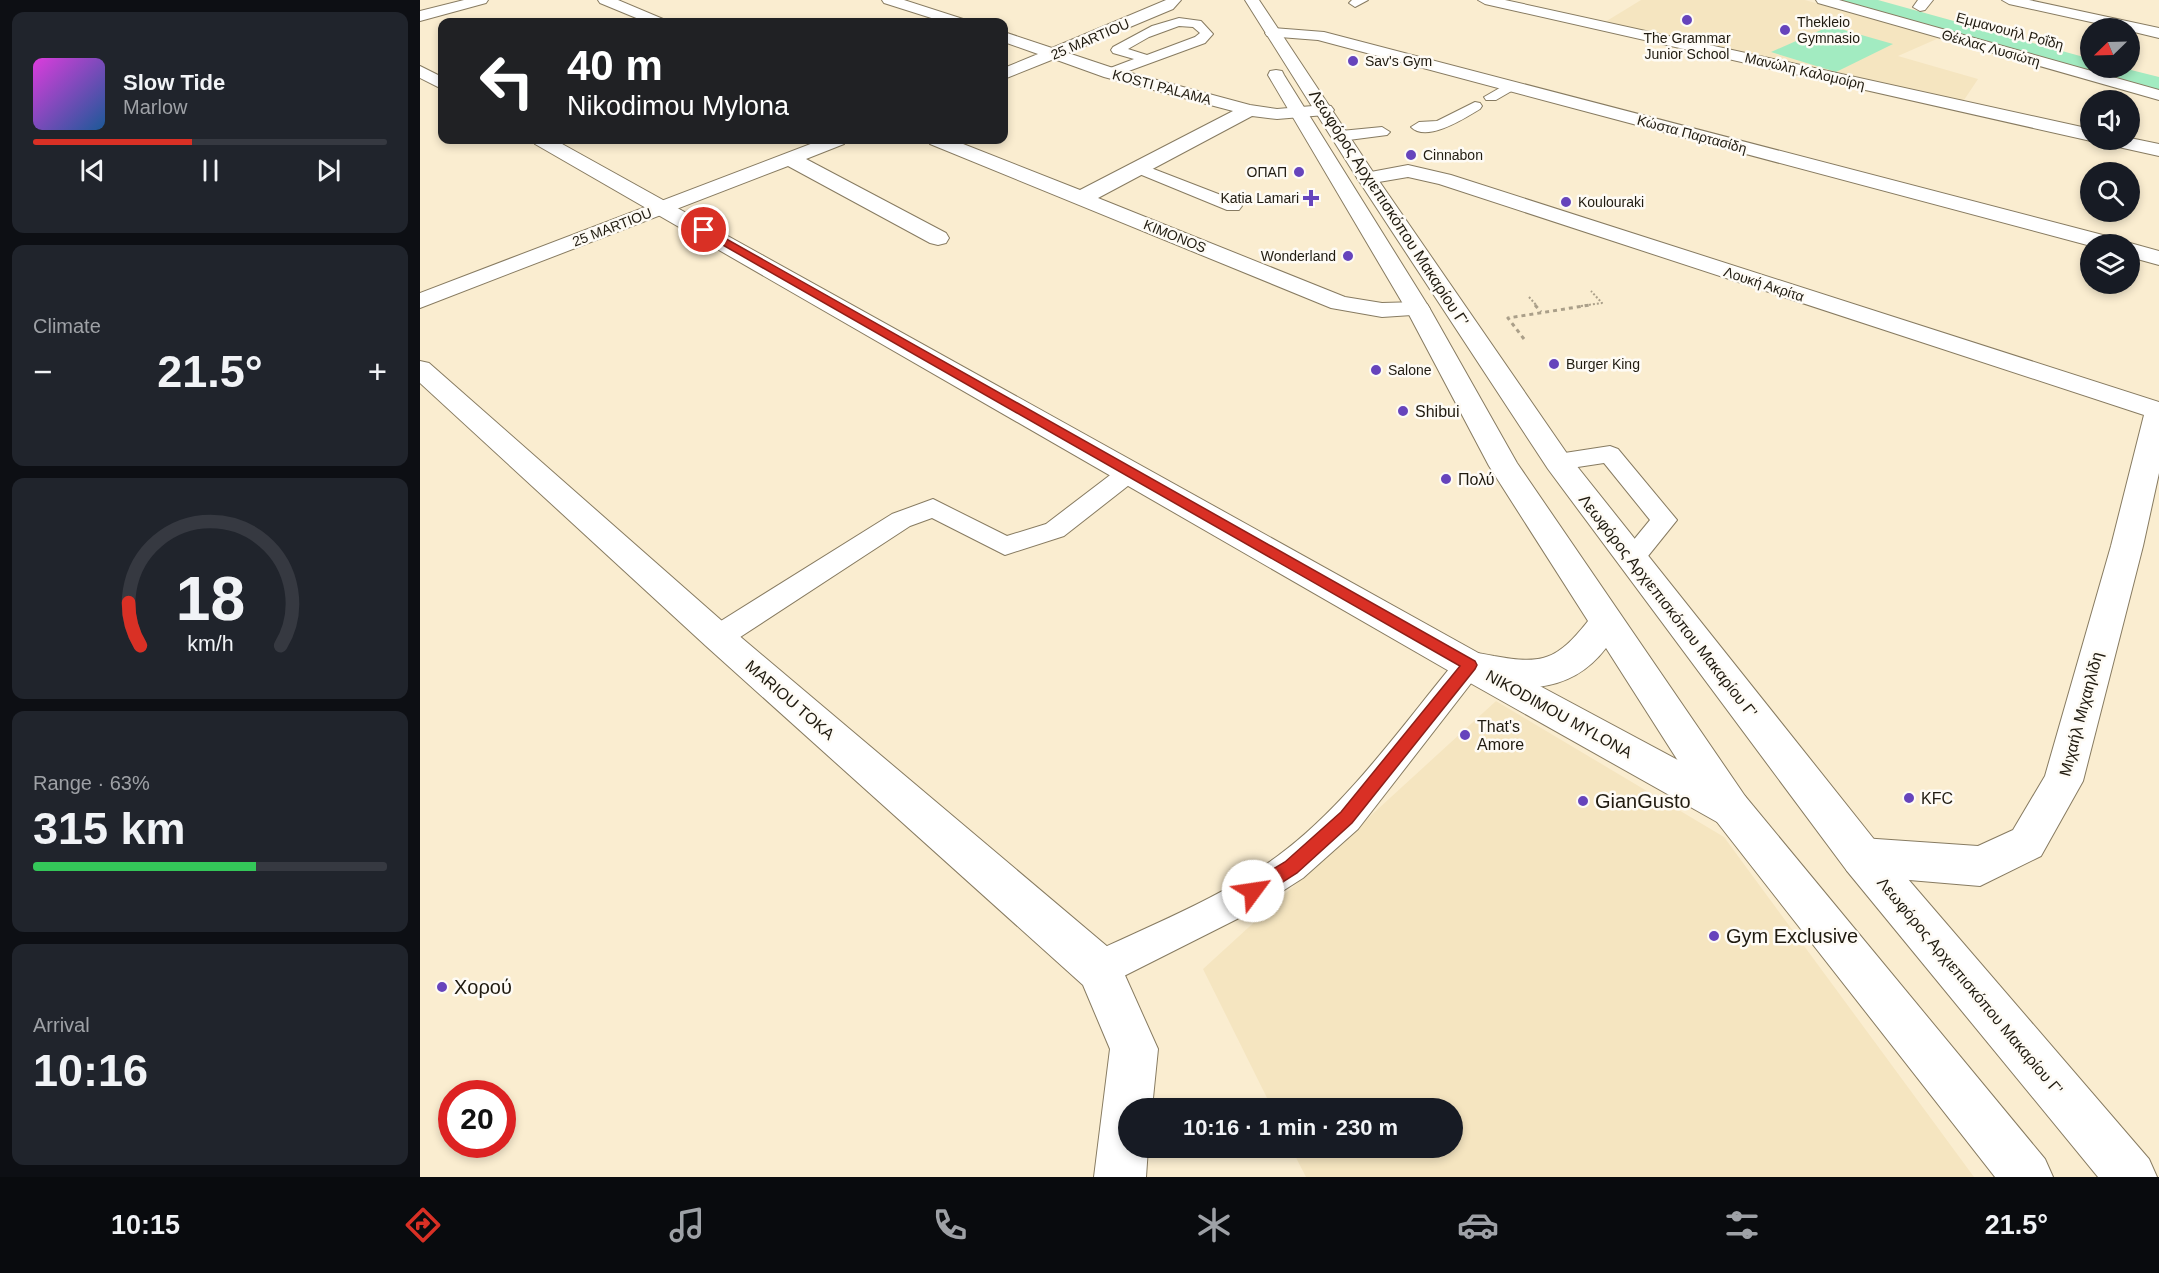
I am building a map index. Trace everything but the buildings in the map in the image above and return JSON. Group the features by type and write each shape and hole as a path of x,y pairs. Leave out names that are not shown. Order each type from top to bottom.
{"street":[{"path":"420,15 481,0"},
{"path":"605,0 648,18"},
{"path":"889,0 945,18"},
{"name":"25 MARTIOU","path":"1008,72 1168,6 1174,0"},
{"name":"Λεωφόρος Αρχιεπισκόπου Μακαρίου Γ’","path":"1252,0 1367,178 1558,462 1862,857 2131,1177"},
{"name":"Μανώλη Καλομοίρη","path":"1485,0 2080,133"},
{"name":"Θέκλας Λυσιώτη","path":"1823,0 2159,95"},
{"path":"2009,0 2159,33"},
{"path":"1903,2 1926,6"},
{"name":"Κώστα Παρτασίδη","path":"1273,33 1318,35 2080,236"},
{"name":"KOSTI PALAMA","path":"1008,38 1110,73 1249,110 1277,114 1325,110"},
{"name":"Λεωφόρος Αρχιεπισκόπου Μακαρίου Γ’","path":"1270,64 1418,309 1504,466 1731,809 2027,1177"},
{"path":"420,71 438,82"},
{"path":"1081,198 1249,110"},
{"name":"NIKODIMOU MYLONA","path":"549,144 1469,665 1731,809"},
{"name":"25 MARTIOU","path":"420,301 826,144"},
{"name":"KIMONOS","path":"947,144 1340,303 1382,310 1418,309"},
{"path":"2140,146 2159,150"},
{"path":"789,158 938,238"},
{"name":"Λουκή Ακρίτα","path":"1367,178 1408,171 1444,179 2159,411"},
{"path":"2140,253 2159,258"},
{"name":"MARIOU TOKA","path":"420,369 718,637 1099,969 1134,1050 1120,1177"},
{"name":"Μιχαήλ Μιχαηλίδη","path":"1862,857 1980,866 2028,843 2063,781 2127,546 2159,411"},
{"path":"1469,665 1531,675 1554,671 1579,656 1607,622"}],"lane":[{"path":"1110,73 1200,40 1207,34 1199,25 1190,22 1168,24 1128,42 1118,50 1147,59"},
{"path":"1491,97 1510,86"},
{"path":"1419,127 1441,125 1475,106"},
{"path":"1341,136 1382,132"},
{"path":"1138,168 1233,206"},
{"path":"1558,462 1610,454 1664,520 1631,559"},
{"path":"718,637 901,520 933,508 1005,546 1054,530 1130,472"},
{"path":"1099,969 1233,903 1291,867 1346,818 1469,665"}],"path":[{"path":"1524,339 1508,318 1602,303 1591,291"},
{"path":"1529,297 1542,312"}],"shaded area":[{"path":"1641,0 1805,0 1939,38 1898,56 1978,79 1962,103 1605,22"},
{"path":"1496,701 1724,837 1974,1177 1306,1177 1296,1158 1463,1158 1463,1098 1267,1098 1203,969"}],"green space":[{"path":"1837,0 1878,0 2080,56 2080,69"},
{"path":"1830,26 1893,44 1836,72 1771,52"},
{"path":"2140,72 2159,77 2159,91 2113,78 2140,78"}],"place":[{"name":"The Grammar Junior School","path":"1687,20"},
{"name":"Thekleio Gymnasio","path":"1785,30"},
{"name":"Sav's Gym","path":"1353,61"},
{"name":"Cinnabon","path":"1411,155"},
{"name":"ΟΠΑΠ","path":"1299,172"},
{"name":"Katia Lamari","path":"1311,198"},
{"name":"Koulouraki","path":"1566,202"},
{"name":"Wonderland","path":"1348,256"},
{"name":"Burger King","path":"1554,364"},
{"name":"Salone","path":"1376,370"},
{"name":"Shibui","path":"1403,411"},
{"name":"Πολύ","path":"1446,479"},
{"name":"That's Amore","path":"1465,735"},
{"name":"KFC","path":"1909,798"},
{"name":"GianGusto","path":"1583,801"},
{"name":"Gym Exclusive","path":"1714,936"},
{"name":"Χορού","path":"442,987"}],"route":[{"path":"704,230 1469,665 1346,818 1291,867 1253,891"}]}
